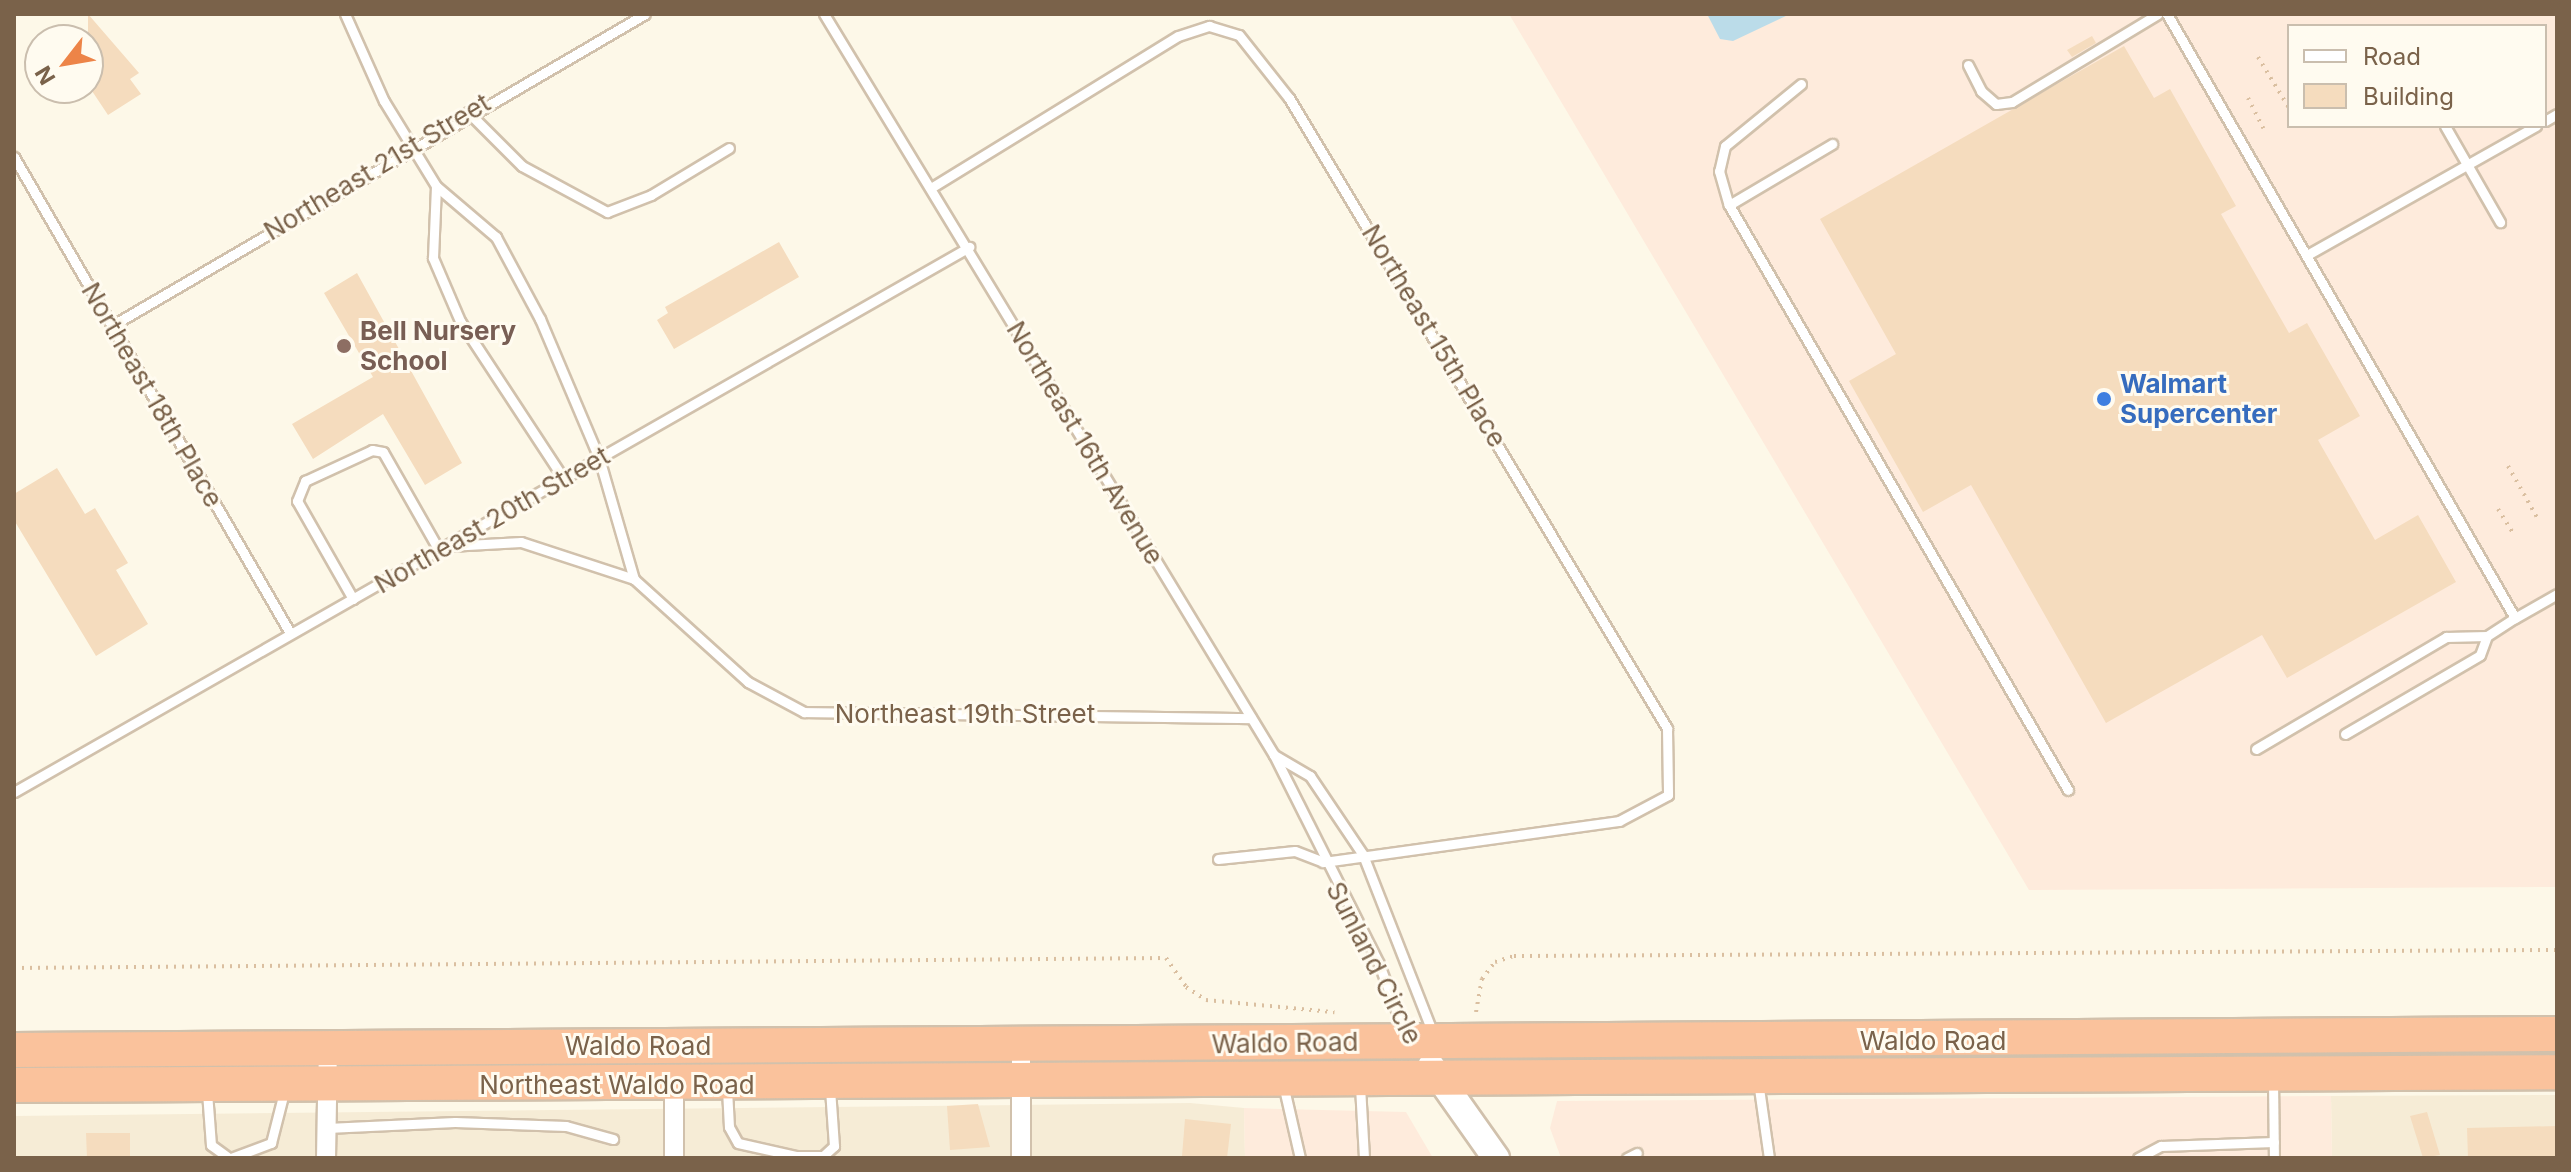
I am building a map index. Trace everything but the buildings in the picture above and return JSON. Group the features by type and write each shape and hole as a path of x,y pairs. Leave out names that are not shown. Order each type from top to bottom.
{"highway":[{"name":"Waldo Road","path":"14,1050 2557,1034"},
{"name":"Waldo Road","path":"1221,1081 2557,1072"},
{"name":"Northeast Waldo Road","path":"14,1085 674,1086 1221,1081"}],"street":[{"path":"1021,1042 1021,1158"},
{"name":"Sunland Circle","path":"1423,1042 1444,1079"},
{"path":"674,1158 675,1045"},
{"path":"326,1158 328,1047"},
{"path":"1444,1079 1490,1157"}],"lane":[{"path":"345,14 411,148 436,186 496,237 599,458 634,579"},
{"name":"Northeast 21st Street","path":"113,325 468,112 645,14"},
{"name":"Northeast 16th Avenue","path":"824,14 934,186 1274,755 1310,776 1363,855"},
{"path":"1968,65 1989,97 2012,102 2158,14"},
{"path":"2167,14 2515,618"},
{"name":"Northeast 15th Place","path":"934,186 1178,36 1209,26 1239,35 1266,60 1667,728 1668,795 1619,821 1363,855"},
{"path":"1801,84 1725,146 1719,171 1729,205 2068,790"},
{"path":"468,112 522,166 607,212 651,195 729,148"},
{"path":"2446,128 2500,222"},
{"path":"2307,255 2533,128"},
{"path":"1729,205 1832,144"},
{"name":"Northeast 18th Place","path":"14,157 290,633"},
{"path":"436,186 433,258 460,321 563,478"},
{"name":"Northeast 20th Street","path":"14,792 969,247"},
{"path":"353,599 297,501 305,481 372,450 383,452 441,548"},
{"name":"Northeast 19th Street","path":"441,548 521,542 634,579 748,682 804,712 1251,718"},
{"path":"2256,749 2446,637 2487,636 2557,594"},
{"path":"2345,734 2480,655 2487,636"},
{"name":"Sunland Circle","path":"1274,755 1323,862 1423,1042"},
{"path":"1218,859 1295,851 1323,862 1363,855"},
{"name":"Sunland Circle","path":"1363,855 1423,1042"},
{"path":"2273,1076 2274,1158"},
{"path":"1361,1078 1364,1158"},
{"path":"1757,1078 1769,1158"},
{"path":"1283,1080 1300,1158"},
{"path":"727,1085 729,1127 738,1143 796,1156 823,1156 834,1146 830,1084"},
{"path":"207,1085 211,1145 230,1158 271,1143 284,1113 284,1085"},
{"path":"327,1128 455,1122 566,1126 613,1139"},
{"path":"2138,1158 2161,1146 2274,1142"}],"path":[{"path":"2258,57 2287,105"},
{"path":"2248,98 2263,128"},
{"path":"2508,466 2539,521"},
{"path":"2498,509 2514,535"},
{"path":"1470,1021 1482,979 1495,962 1514,956 2557,950"},
{"path":"14,968 1166,958 1186,987 1206,1000 1344,1015"}],"shaded area":[{"path":"1509,14 2557,14 2557,887 2029,890"},
{"path":"2557,1095 2557,1158 2332,1158 2331,1096"},
{"path":"2331,1096 2332,1158 1561,1158 1550,1128 1557,1101"},
{"path":"1190,1103 1244,1108 1245,1158 14,1158 14,1116"},
{"path":"1244,1108 1406,1112 1433,1158 1245,1158"}],"water":[{"path":"1707,14 1790,14 1733,41 1720,39"}],"place":[{"name":"Bell Nursery School","path":"344,346"},
{"name":"Walmart Supercenter","path":"2104,399"}]}
